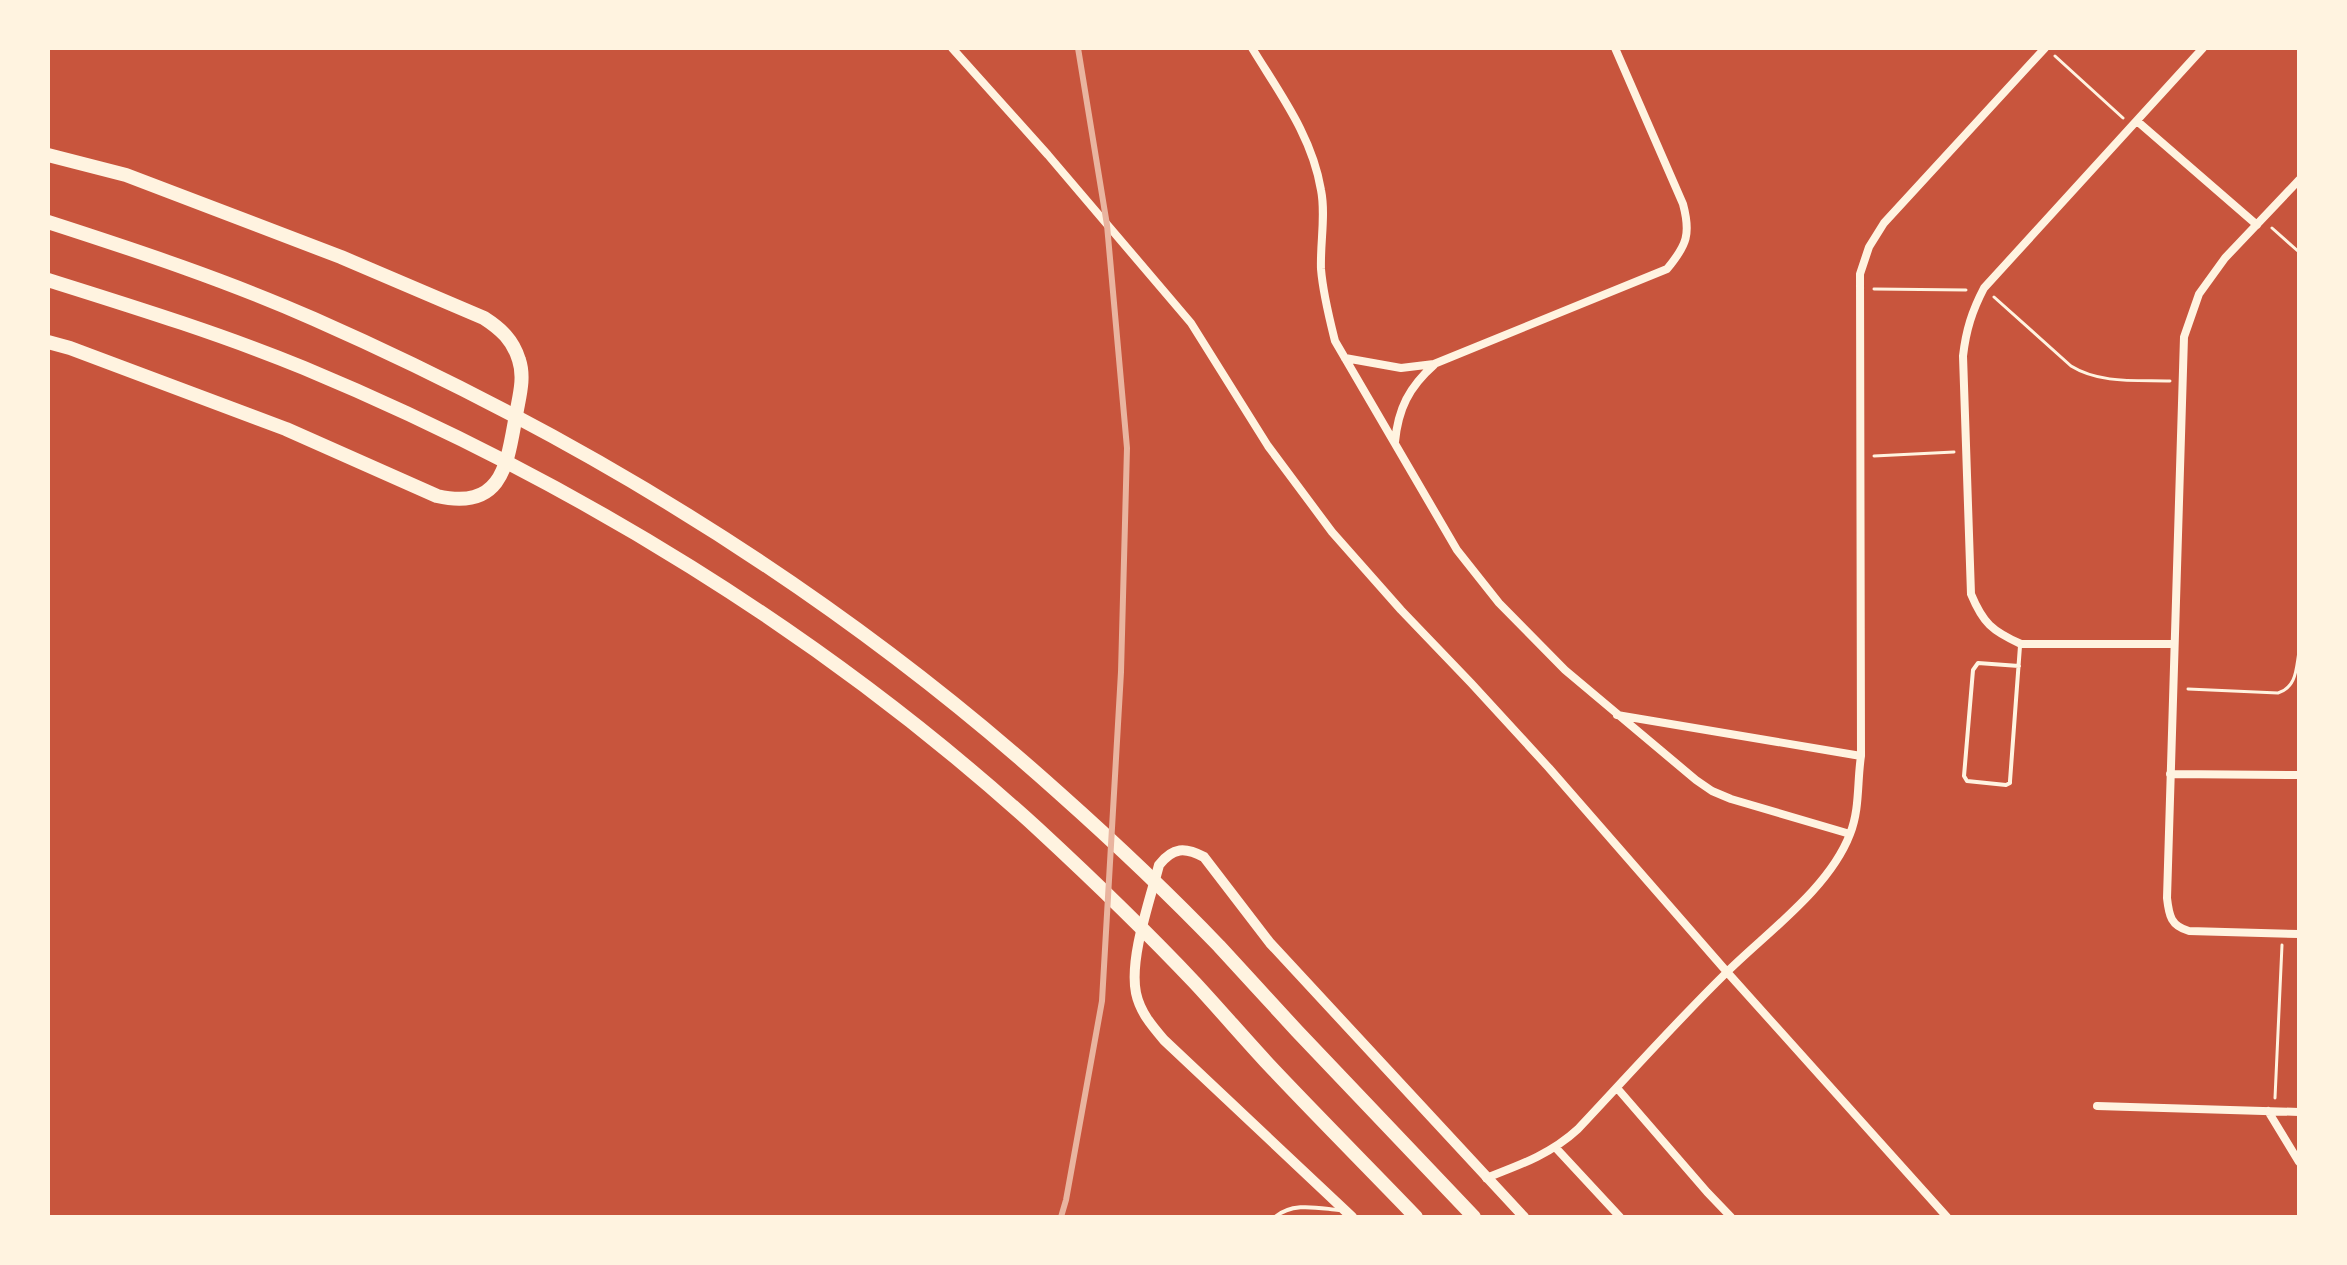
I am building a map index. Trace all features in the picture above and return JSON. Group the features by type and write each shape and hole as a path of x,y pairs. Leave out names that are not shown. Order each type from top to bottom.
{"highway":[{"path":"48,155 126,175 341,257 484,318 501,329 513,345 520,363 521,383 507,466 498,481 470,499 453,500 437,496 286,429 48,342"},
{"path":"48,222 155,257 297,312 413,365 512,414 663,500 796,586 886,651 985,729 1127,855 1217,944 1474,1217"},
{"path":"48,280 164,317 299,366 394,407 493,455 631,531 777,623 866,687 952,755 1116,902 1416,1217"}],"street":[{"path":"952,48 1191,323 1268,446 1332,532 1549,768 1947,1217"},
{"path":"1252,48 1299,123 1314,156 1322,193 1321,268 1325,304 1335,341 1457,550 1499,603 1565,670 1712,791 1850,834"},
{"path":"1345,358 1401,368 1434,364 1667,269 1687,240 1688,224 1683,204 1615,48"},
{"path":"1486,1178 1534,1160 1578,1129 1727,972 1798,905 1836,862 1850,834 1856,812 1861,756 1860,274 1869,247 1884,223 2046,48"},
{"path":"2174,644 2021,644 1998,634 1981,617 1971,594 1963,356 1965,332 1984,288 2203,48"},
{"path":"2134,123 2259,222"},
{"path":"2299,180 2225,258 2199,294 2184,337 2167,898 2172,922 2189,931 2299,934"},
{"path":"1395,442 1397,420 1405,398 1418,379 1434,364"},
{"path":"1616,715 1861,756"},
{"path":"2170,774 2299,775"},
{"path":"1349,1214 1164,1040 1141,1010 1136,994 1135,961 1159,865 1167,855 1191,850 1204,857 1270,943 1524,1217"},
{"path":"1617,1088 1731,1217"},
{"path":"2097,1106 2299,1112"},
{"path":"2271,1112 2299,1162"},
{"path":"1555,1147 1620,1217"}],"lane":[{"path":"2019,666 1978,663 1973,670 1964,776 1967,781 2010,783 2021,644"},
{"path":"1275,1217 1293,1207 1349,1214"}],"path":[{"path":"2046,48 2134,123"},
{"path":"2259,222 2299,252"},
{"path":"1860,289 1962,291 1984,288 2082,373 2106,378 2181,382"},
{"path":"1859,457 1966,452"},
{"path":"2172,689 2278,693 2291,686 2299,652"},
{"path":"2271,1112 2282,934"}],"railway":[{"path":"1061,1217 1102,1001 1121,672 1127,448 1107,225 1078,48"}]}
